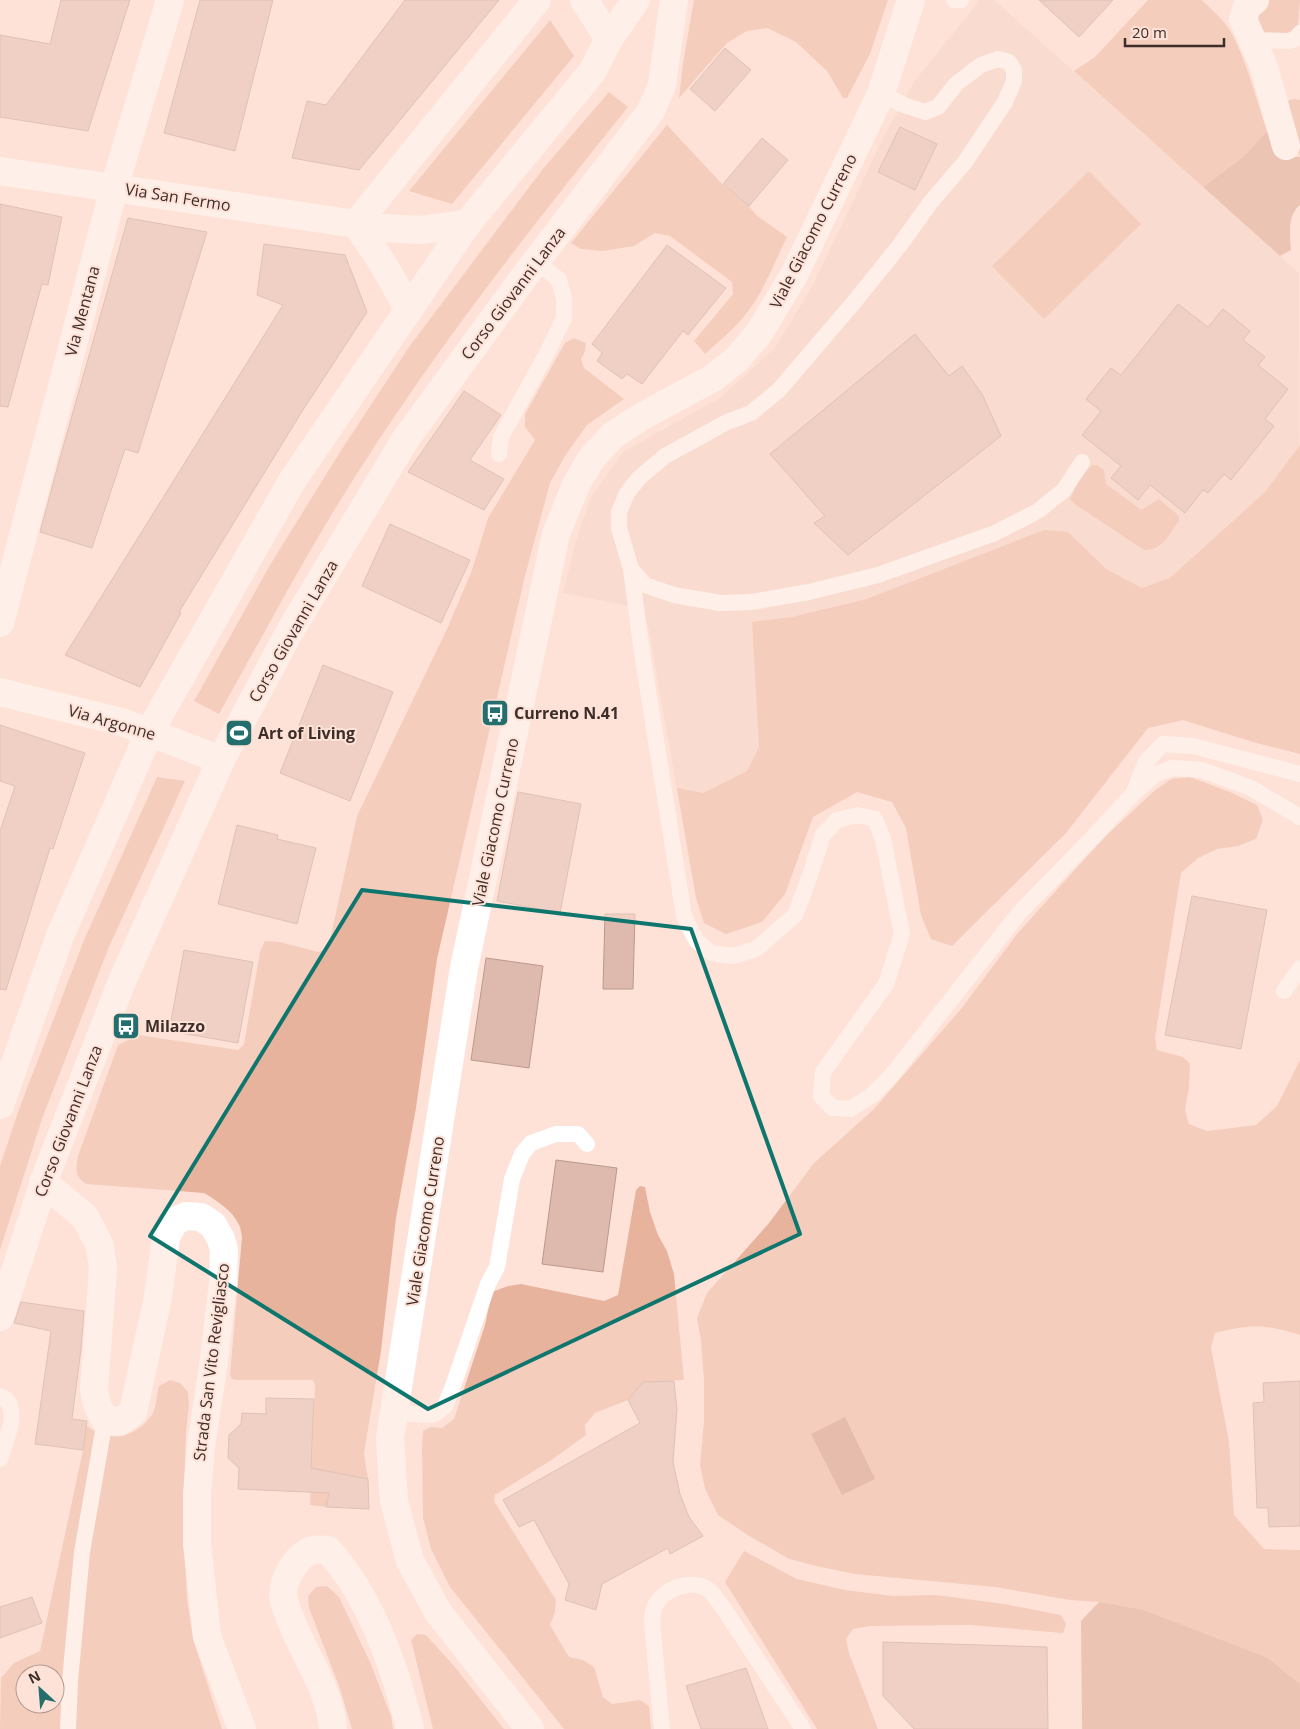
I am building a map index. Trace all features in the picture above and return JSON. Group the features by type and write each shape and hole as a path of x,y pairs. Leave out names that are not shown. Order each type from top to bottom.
{"street":[{"name":"Via Mentana","path":"0,623 114,188 170,0"},
{"path":"408,310 379,256 356,224 537,0"},
{"path":"584,0 610,39"},
{"path":"0,1105 60,936 150,732 292,481 467,224 592,72 610,39 636,0"},
{"name":"Corso Giovanni Lanza","path":"0,1317 44,1182 123,979 221,760 290,631 405,440 536,261 651,111 662,85 674,0"},
{"name":"Viale Giacomo Curreno","path":"530,1729 438,1612 410,1561 394,1501 390,1438 464,968 556,534 576,485 591,459 613,435 641,417 713,378 737,359 760,333 794,275 882,94 912,0"},
{"path":"1255,0 1247,7 1243,19 1264,67 1286,146"},
{"name":"Via San Fermo","path":"0,171 383,228 420,230 467,224"},
{"name":"Via Argonne","path":"0,692 122,722 221,760"},
{"path":"44,1182 85,1217 100,1246 103,1269 94,1388 97,1406 105,1420"},
{"name":"Strada San Vito Revigliasco","path":"105,1420 120,1422 133,1412 158,1297 166,1237 175,1221 186,1216 201,1217 213,1225 221,1239 224,1250 223,1283 198,1474 197,1544 207,1636 242,1729"},
{"path":"332,1729 332,1718 322,1690 283,1598 288,1574 299,1558 313,1550 328,1550 342,1564 379,1630 393,1668 410,1729"}],"lane":[{"path":"954,0 961,0"},
{"path":"1251,40 1288,41 1295,39 1300,33"},
{"path":"882,94 904,105 925,112 938,107 956,84 981,64 998,60 1008,62 1014,70 1014,81 1005,102 964,162 855,301 779,390 751,413 727,422 665,456 639,478 627,493 619,512 619,528 631,569 642,653 684,916 696,940 711,953 733,956 756,949 795,915 823,835 836,820 858,815 875,820 884,839 902,934 886,984 823,1072 821,1096 833,1108 850,1109 871,1096 891,1076 1020,912 1134,793 1156,774 1172,768 1202,770 1252,788 1300,817"},
{"path":"499,454 501,437 564,318 564,298 559,280 536,261"},
{"path":"631,569 645,585 674,595 720,603 750,602 809,592 878,575 995,532 1038,512 1064,490 1082,462"},
{"path":"1134,793 1146,762 1163,744 1193,746 1300,774"},
{"path":"1284,990 1300,968"},
{"path":"395,1412 435,1414 444,1406 453,1386 488,1284 497,1267 512,1179 522,1154 531,1143 556,1134 578,1134 587,1144"},
{"path":"0,1396 10,1404 12,1411 10,1428 0,1458"},
{"path":"68,1729 70,1681 82,1552 104,1436 105,1420"},
{"path":"662,1729 652,1634 652,1619 655,1605 665,1594 675,1588 698,1585 709,1590 722,1606 803,1729"}],"highlighted area":[{"path":"362,890 691,929 800,1234 428,1409 150,1236"}],"shaded area":[{"path":"694,0 888,0 870,54 847,98 843,98 827,71 796,42 767,28 747,31 727,43 679,98"},
{"path":"980,0 994,0 1299,273 1300,754 1253,742 1183,720 1148,728 1066,833 952,946 931,939 921,915 906,828 892,802 857,792 813,817 785,894 762,922 726,934 704,923 696,898 648,626 643,614 629,606 563,593 575,544 590,499 623,452 721,397 775,348 812,287 884,136 914,82"},
{"path":"1148,0 1202,0 1221,19 1231,32 1242,55 1267,131 1243,157 1203,187 1074,71 1095,57"},
{"path":"1265,0 1300,0 1298,26 1291,35 1267,36 1255,22"},
{"path":"550,20 574,56 452,204 409,191"},
{"path":"609,92 628,107 489,284 391,422 323,529 219,714 194,701 270,565 340,452 409,347 542,170"},
{"path":"1289,100 1300,100 1300,156 1287,104"},
{"path":"667,125 723,185 749,206 756,215 787,237 755,302 739,322 705,354 694,341 733,294 732,282 670,236 655,233 634,246 603,251 581,249 571,243"},
{"path":"1267,131 1286,156 1300,157 1300,205 1291,220 1291,250 1280,256 1203,187 1243,157"},
{"path":"1089,171 1141,224 1044,319 992,266"},
{"path":"574,338 586,343 581,359 584,368 624,399 587,425 565,456 550,483 524,580 437,959 416,1108 396,1218 381,1351 364,1453 368,1479 333,1473 326,1507 310,1505 315,1385 313,1380 236,1380 232,1379 230,1375 242,1237 240,1228 233,1215 224,1206 204,1193 86,1184 79,1178 77,1172 78,1156 118,1045 138,1035 238,1050 244,1044 260,952 265,941 280,942 318,952 328,949 357,816 447,629 472,570 488,518 535,440 525,427 525,414 565,343"},
{"path":"1300,445 1300,754 1253,742 1183,720 1148,728 1066,833 952,946 931,939 921,915 906,828 892,802 857,792 813,817 785,894 762,922 726,934 704,923 696,898 677,788 703,793 747,771 759,747 752,622 792,617 867,599 1044,530 1068,532 1106,569 1142,588 1170,578 1265,492"},
{"path":"1092,465 1097,465 1104,470 1106,484 1141,510 1159,499 1179,516 1179,521 1161,544 1156,548 1144,550 1076,505 1070,499 1078,482"},
{"path":"157,777 185,781 109,947 42,1119 0,1250 0,1166 19,1109 84,940"},
{"path":"1190,777 1230,792 1257,805 1263,820 1256,839 1238,846 1217,849 1198,858 1181,873 1155,1038 1157,1050 1183,1057 1190,1064 1189,1088 1185,1110 1189,1124 1207,1131 1256,1125 1277,1106 1300,1060 1300,1335 1267,1327 1238,1328 1215,1333 1211,1348 1229,1441 1234,1515 1264,1549 1300,1550 1300,1684 1268,1658 1099,1602 1070,1600 995,1587 855,1574 789,1559 718,1515 705,1489 700,1465 704,1421 704,1381 697,1318 707,1293 769,1223 814,1163 874,1109 961,1009 1017,934 1107,835 1153,792 1171,779"},
{"path":"640,1186 645,1187 650,1212 658,1235 667,1251 674,1274 684,1380 643,1382 628,1400 595,1413 585,1425 586,1435 553,1459 495,1495 494,1501 556,1600 555,1612 550,1625 569,1657 583,1660 594,1667 603,1697 612,1704 640,1700 649,1706 651,1729 564,1729 450,1587 431,1549 423,1518 423,1431 431,1427 442,1428 454,1419 485,1325 492,1292 508,1286 521,1284 604,1301 618,1295 636,1190"},
{"path":"170,1380 180,1383 188,1392 189,1406 186,1432 183,1520 187,1598 193,1639 222,1729 0,1729 1,1678 14,1663 40,1651 87,1426 94,1431 109,1436 124,1435 132,1432 146,1422 152,1414 159,1386"},
{"path":"845,1417 875,1479 842,1495 811,1434"},
{"path":"744,1551 797,1579 845,1590 893,1596 936,1595 1004,1604 1061,1615 1066,1624 1063,1633 971,1625 870,1626 853,1629 846,1639 849,1653 878,1729 817,1729 725,1582"},
{"path":"327,1586 339,1597 370,1662 391,1716 393,1729 352,1729 339,1686 309,1608 308,1596 316,1587"},
{"path":"1099,1602 1143,1610 1268,1658 1300,1684 1300,1729 1082,1729 1081,1621"},
{"path":"417,1634 426,1635 454,1666 504,1729 433,1729 411,1640"}],"building":[{"path":"61,0 130,0 88,131 0,117 0,35 50,44"},
{"path":"200,0 273,0 235,151 164,133"},
{"path":"405,0 499,0 359,170 292,158 307,101 326,105"},
{"path":"1039,0 1113,0 1079,37"},
{"path":"725,48 751,70 715,111 690,89"},
{"path":"900,127 937,144 915,190 878,172"},
{"path":"762,138 788,160 749,206 723,184"},
{"path":"0,204 62,217 48,285 42,284 8,407 0,406"},
{"path":"128,218 207,232 138,453 125,449 92,548 40,532"},
{"path":"264,244 345,255 367,312 301,413 179,612 181,613 140,687 65,655 283,305 257,295"},
{"path":"667,245 726,288 688,335 683,331 642,384 627,374 622,379 597,361 602,353 592,344"},
{"path":"1178,304 1208,327 1223,309 1250,331 1243,340 1265,357 1258,365 1288,389 1265,419 1274,426 1231,480 1224,474 1208,493 1203,490 1185,513 1150,485 1138,500 1111,478 1121,466 1082,435 1101,411 1086,399 1111,368 1121,375"},
{"path":"915,334 949,376 962,366 982,394 1001,436 848,555 814,523 825,516 770,454"},
{"path":"464,391 501,415 470,460 504,479 484,510 408,472"},
{"path":"390,524 470,560 441,623 362,586"},
{"path":"323,665 393,692 350,801 280,773"},
{"path":"0,725 85,753 53,849 50,848 6,990 0,989 0,831 15,786 0,781"},
{"path":"518,792 581,804 560,913 497,901"},
{"path":"237,825 278,835 277,839 316,848 297,924 218,904"},
{"path":"1192,896 1267,910 1241,1049 1165,1035"},
{"path":"605,914 635,914 633,989 603,989"},
{"path":"184,950 253,962 238,1043 169,1031"},
{"path":"486,958 543,966 529,1068 471,1060"},
{"path":"556,1160 617,1168 603,1272 542,1264"},
{"path":"21,1302 84,1311 72,1419 87,1421 83,1450 35,1444 51,1331 14,1323"},
{"path":"674,1381 677,1409 673,1462 680,1494 689,1517 703,1536 670,1554 668,1548 602,1584 596,1610 565,1600 569,1584 534,1520 519,1527 503,1500 640,1423 628,1400 643,1382"},
{"path":"1300,1381 1300,1526 1269,1527 1268,1508 1257,1508 1253,1403 1264,1402 1263,1383"},
{"path":"266,1398 314,1399 311,1468 368,1479 369,1509 326,1507 329,1493 238,1489 239,1468 228,1458 229,1435 241,1424 242,1413 266,1414"},
{"path":"32,1597 42,1623 0,1638 0,1607"},
{"path":"883,1642 1047,1647 1048,1729 914,1729 883,1696"},
{"path":"746,1668 768,1729 701,1729 686,1686"}],"place":[{"name":"Curreno N.41","path":"495,713"},
{"name":"Art of Living","path":"239,733"},
{"name":"Milazzo","path":"126,1026"}]}
